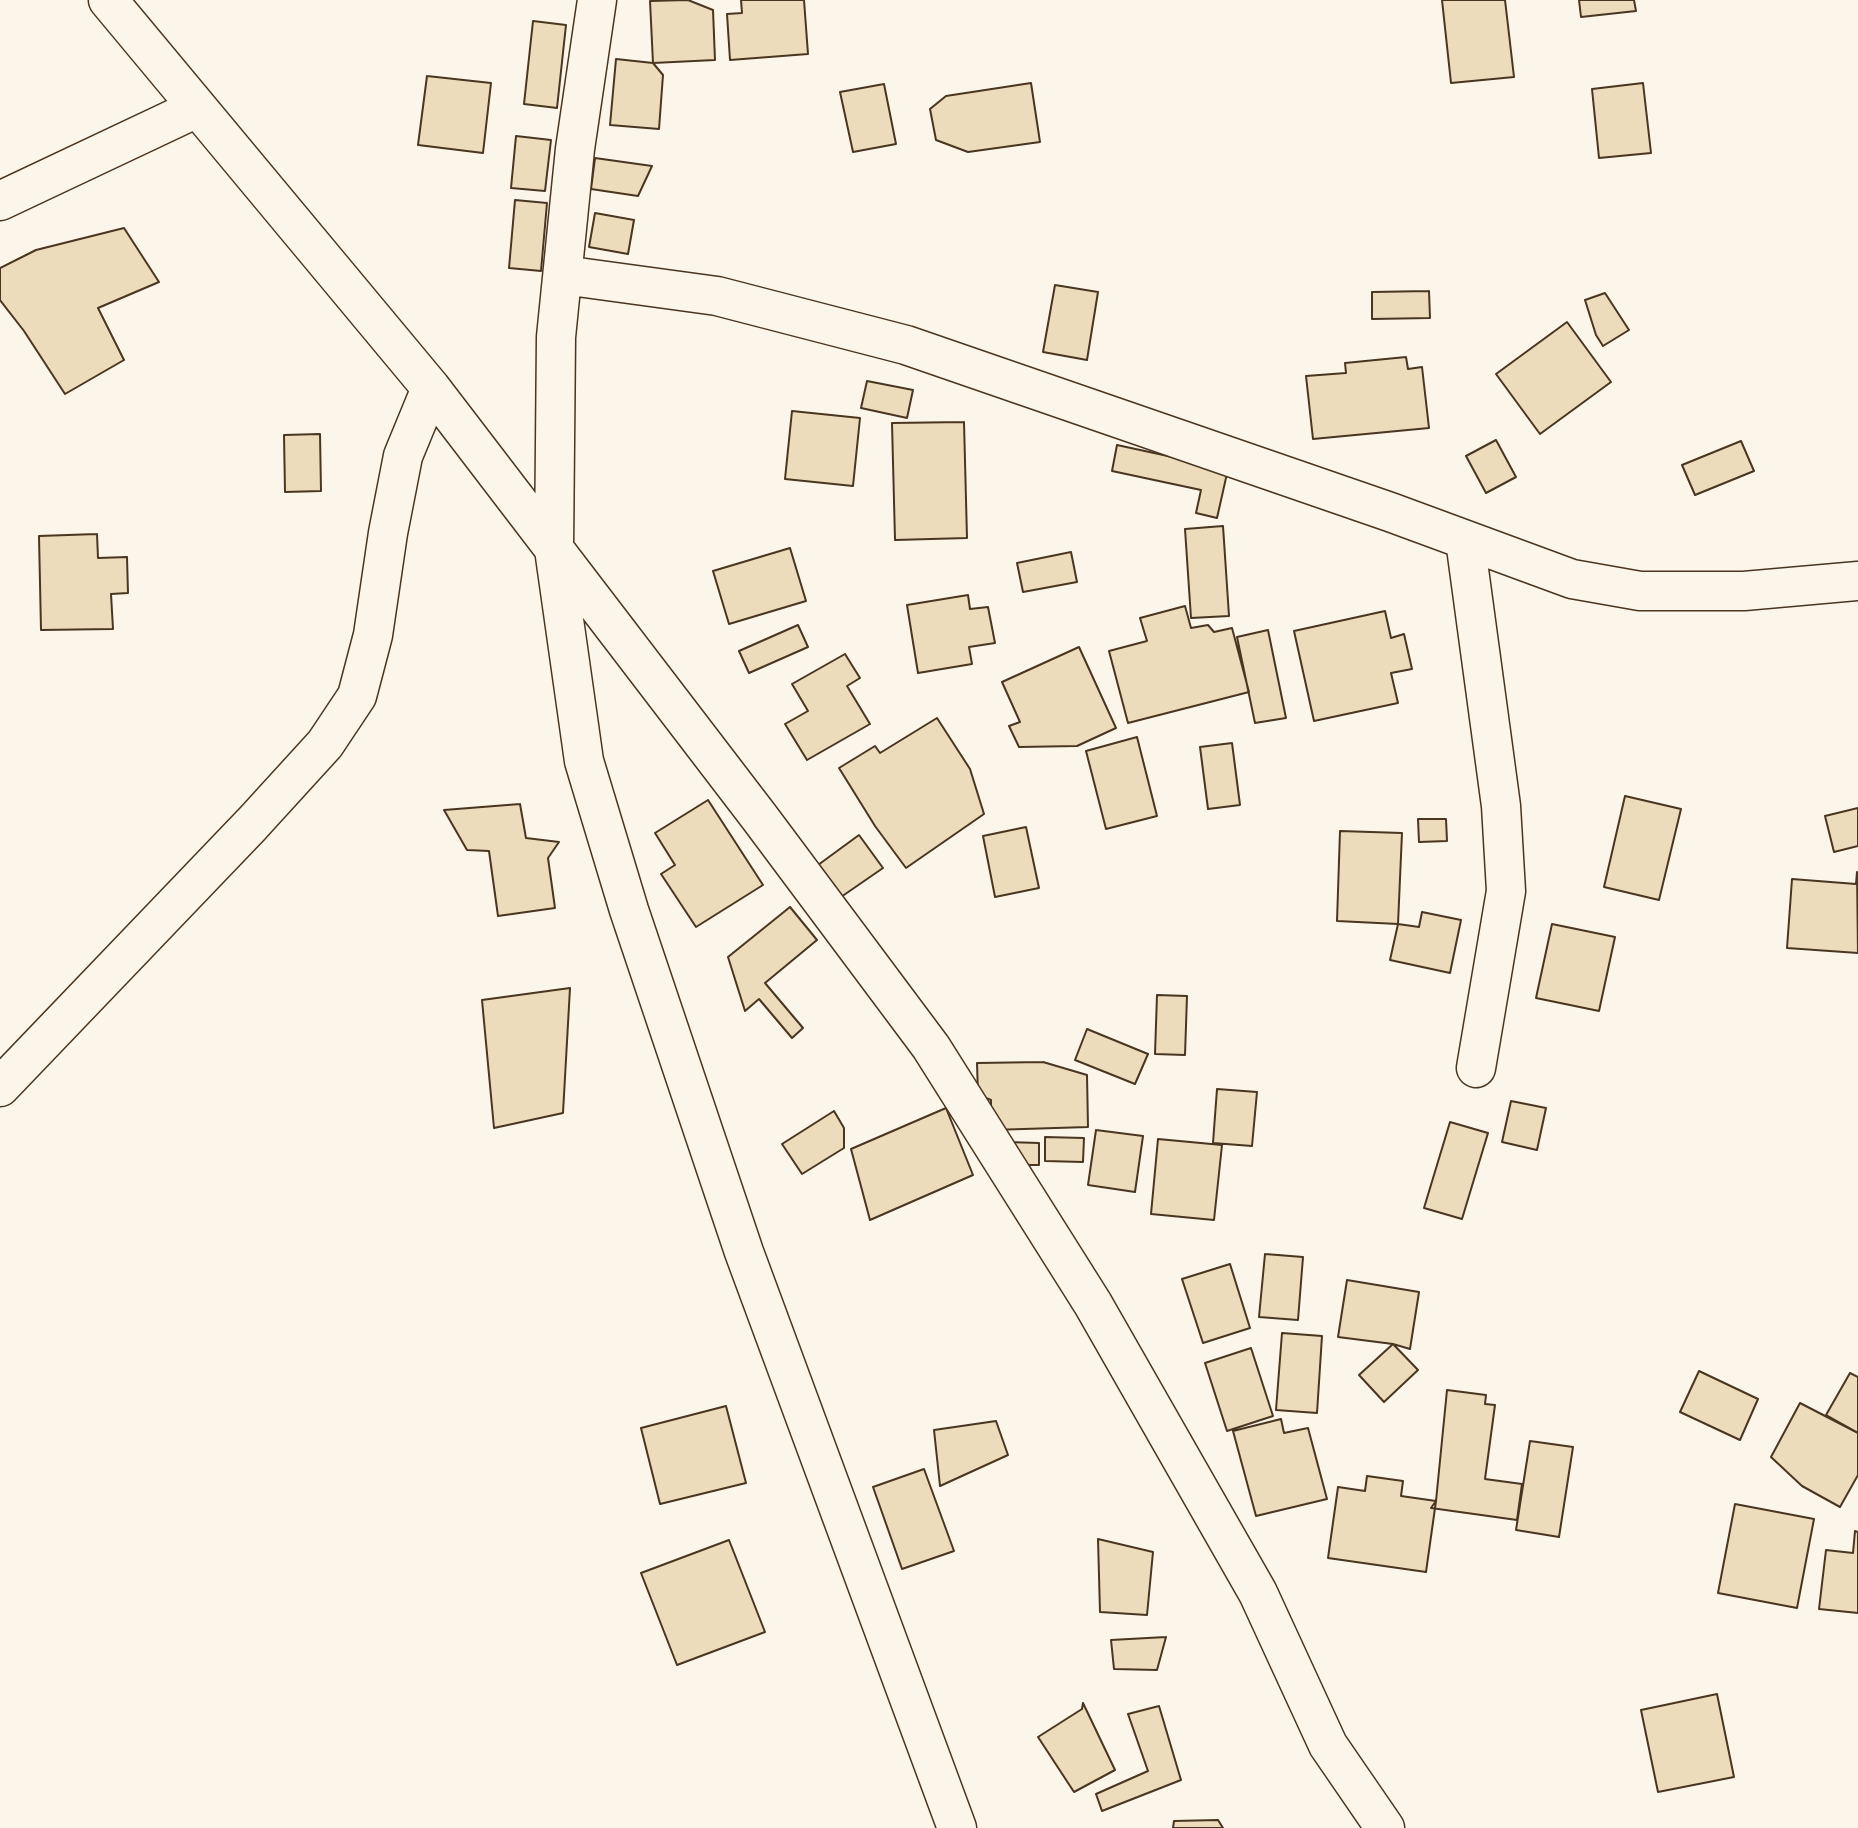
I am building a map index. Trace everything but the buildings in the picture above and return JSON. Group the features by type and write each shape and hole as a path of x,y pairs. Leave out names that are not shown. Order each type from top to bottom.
{"street":[{"path":"108,0 431,388 931,1047 1100,1316 1258,1593 1328,1745 1385,1828"},
{"path":"597,0 575,149 556,337 554,549 584,761 629,910 744,1252 957,1828"},
{"path":"0,201 197,108"},
{"path":"563,275 717,296 906,345 1573,579 1640,591 1744,592 1858,581"},
{"path":"0,1087 252,824 325,744 357,696 373,635 403,456 431,388"},
{"path":"1465,540 1501,806 1506,891 1476,1068"}]}
